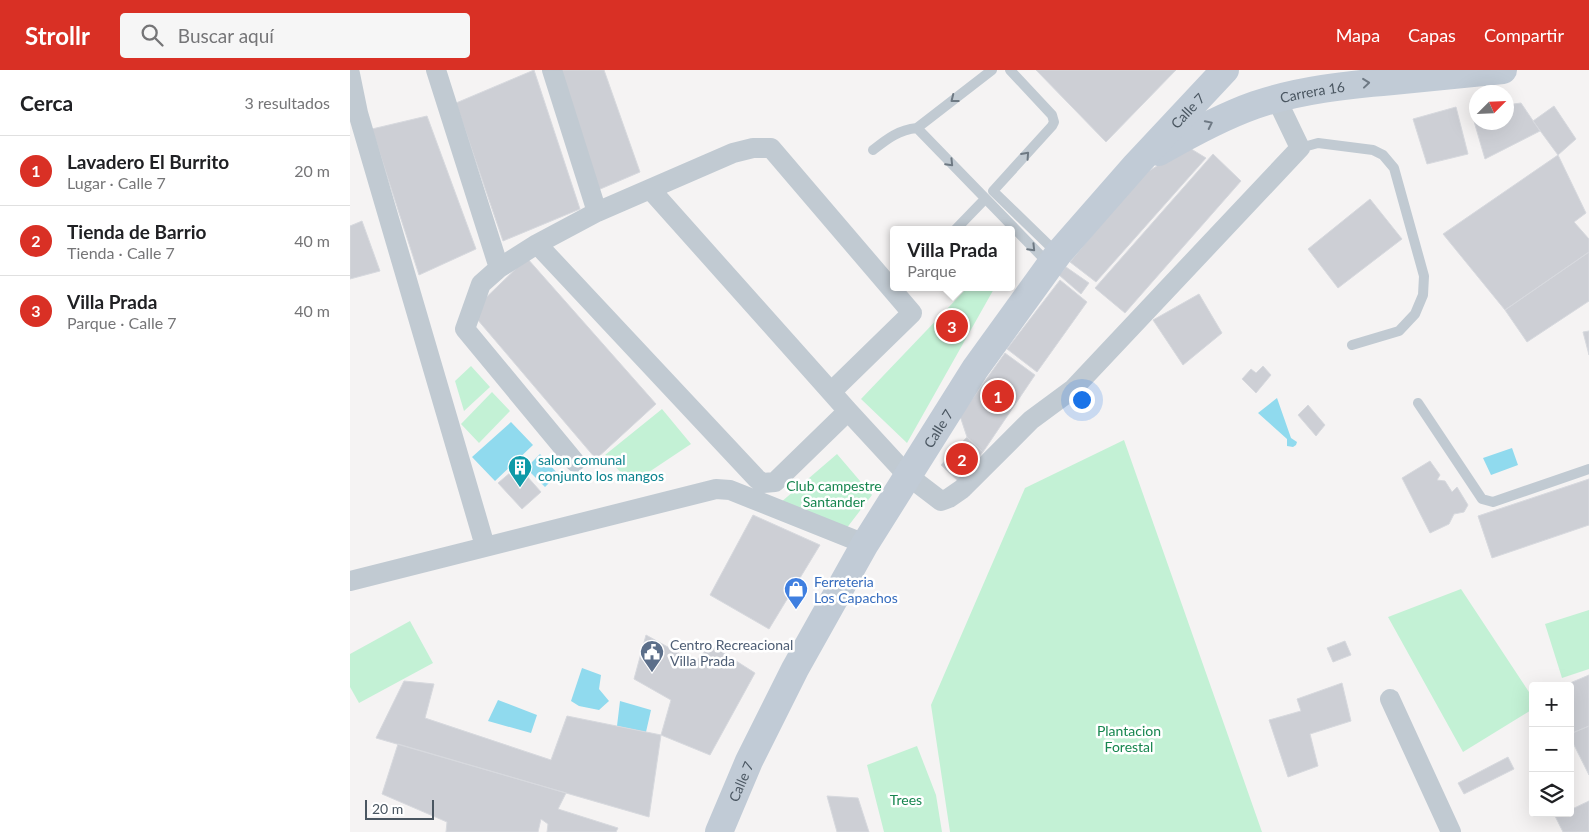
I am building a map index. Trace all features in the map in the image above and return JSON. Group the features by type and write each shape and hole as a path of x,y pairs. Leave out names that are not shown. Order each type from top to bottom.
{"street":[{"path":"436,70 499,268"},
{"path":"552,70 597,212"},
{"name":"Calle 7","path":"719,832 769,718 864,544 975,369 1054,260 1136,165 1225,70"},
{"name":"Carrera 16","path":"1136,165 1208,125 1276,98 1342,86 1503,70"},
{"path":"350,74 358,113 485,546"},
{"path":"650,189 907,475 941,501 962,489 1031,420 1073,389 1300,148 1276,98"},
{"path":"575,462 465,329 482,284 499,268 537,244 597,212 733,154 752,148 771,148 890,287"},
{"path":"537,244 757,479 771,484 775,482 848,411"},
{"path":"831,392 912,313 893,291"},
{"path":"350,580 716,489 730,490 864,544"},
{"path":"1390,699 1451,832"}],"lane":[{"path":"873,150 894,134 916,128 992,70"},
{"path":"1010,70 1052,115 1054,122 993,191 1054,260"},
{"path":"916,128 985,199 1054,260"},
{"path":"1300,148 1318,144 1373,150 1383,155 1394,168 1424,276 1423,295 1415,314 1399,330 1352,346"},
{"path":"959,226 985,199"},
{"path":"1418,403 1482,499 1493,502 1589,469"}],"green space":[{"path":"964,291 993,291 907,443 861,399"},
{"path":"471,366 490,387 464,411 455,381"},
{"path":"492,392 510,411 479,443 461,424"},
{"path":"662,409 691,444 631,484 605,455"},
{"name":"Plantacion Forestal","path":"1124,440 1262,832 950,832 931,705 1025,488"},
{"name":"Club campestre Santander","path":"837,454 872,495 846,529 780,503"},
{"path":"1461,589 1529,692 1529,711 1463,752 1388,617"},
{"path":"1589,610 1589,669 1562,678 1545,624"},
{"path":"410,621 433,663 359,703 350,687 350,654"},
{"name":"Trees","path":"917,746 936,795 942,832 884,832 867,765"}],"water":[{"path":"1277,398 1291,438 1297,442 1293,447 1287,446 1287,439 1258,413"},
{"path":"511,422 533,445 495,481 472,457"},
{"path":"1512,448 1518,465 1491,475 1483,458"},
{"path":"540,454 558,474 545,487 526,468"},
{"path":"582,668 601,675 599,689 609,701 599,710 579,706 571,701"},
{"path":"498,700 537,715 531,733 488,721"},
{"path":"620,701 651,710 646,732 617,726"}],"building":[{"path":"534,70 580,209 503,241 456,103"},
{"path":"558,70 604,70 640,172 598,190"},
{"path":"1036,70 1176,70 1106,142"},
{"path":"1521,103 1540,131 1485,159 1477,130 1514,130 1514,104"},
{"path":"1554,106 1576,139 1558,155 1533,121"},
{"path":"1456,107 1468,154 1427,164 1413,119"},
{"path":"427,116 476,249 419,275 372,129"},
{"path":"1188,147 1206,158 1096,282 1070,262 1139,177"},
{"path":"1213,154 1241,181 1125,313 1095,288"},
{"path":"1558,155 1586,213 1574,222 1589,239 1589,252 1505,310 1443,234"},
{"path":"1370,199 1402,239 1338,288 1308,249"},
{"path":"362,221 380,271 350,279 350,226"},
{"path":"1589,252 1589,301 1527,342 1505,310"},
{"path":"527,258 656,404 596,459 471,312"},
{"path":"1066,267 1089,283 1081,294 1059,275"},
{"path":"1060,280 1087,302 1037,372 1007,349"},
{"path":"1199,294 1222,333 1183,365 1153,320"},
{"path":"1589,331 1589,355 1583,332"},
{"path":"1005,353 1035,375 983,452 967,437 960,416"},
{"path":"1263,366 1271,375 1256,393 1242,379 1251,369 1256,373"},
{"path":"1308,405 1325,425 1316,436 1298,415"},
{"path":"967,437 983,452 959,482 941,465"},
{"path":"1430,461 1440,475 1437,480 1445,481 1452,492 1457,487 1468,505 1464,512 1454,514 1449,524 1430,533 1402,478"},
{"name":"salon comunal conjunto los mangos","path":"518,466 541,492 522,509 498,483"},
{"path":"1589,479 1589,525 1492,558 1478,516"},
{"path":"753,515 820,545 769,629 710,595"},
{"path":"646,635 695,662 711,645 755,673 710,755 661,735 671,700 634,679"},
{"path":"1345,641 1351,655 1333,662 1327,648"},
{"path":"1589,675 1589,726 1574,732 1574,682 1572,682"},
{"path":"404,681 434,684 425,718 551,760 567,716 661,735 649,817 376,738"},
{"path":"1342,683 1351,721 1310,734 1318,766 1288,777 1269,720 1301,711 1297,699"},
{"path":"1589,726 1589,775 1574,745 1574,732"},
{"path":"398,744 566,793 558,809 618,828 616,832 547,832 548,824 541,819 538,832 446,832 447,822 382,794"},
{"path":"1508,757 1514,769 1464,794 1458,783"},
{"path":"827,796 858,798 869,832 837,832"},
{"path":"1589,801 1589,832 1563,832 1556,817 1574,817 1574,808"}],"place":[{"name":"Villa Prada","path":"952,326"},
{"name":"Lavadero El Burrito","path":"998,396"},
{"name":"Tienda de Barrio","path":"962,459"},
{"name":"salon comunal conjunto los mangos","path":"520,488"},
{"name":"Ferreteria Los Capachos","path":"796,610"},
{"name":"Centro Recreacional Villa Prada","path":"652,673"}]}
